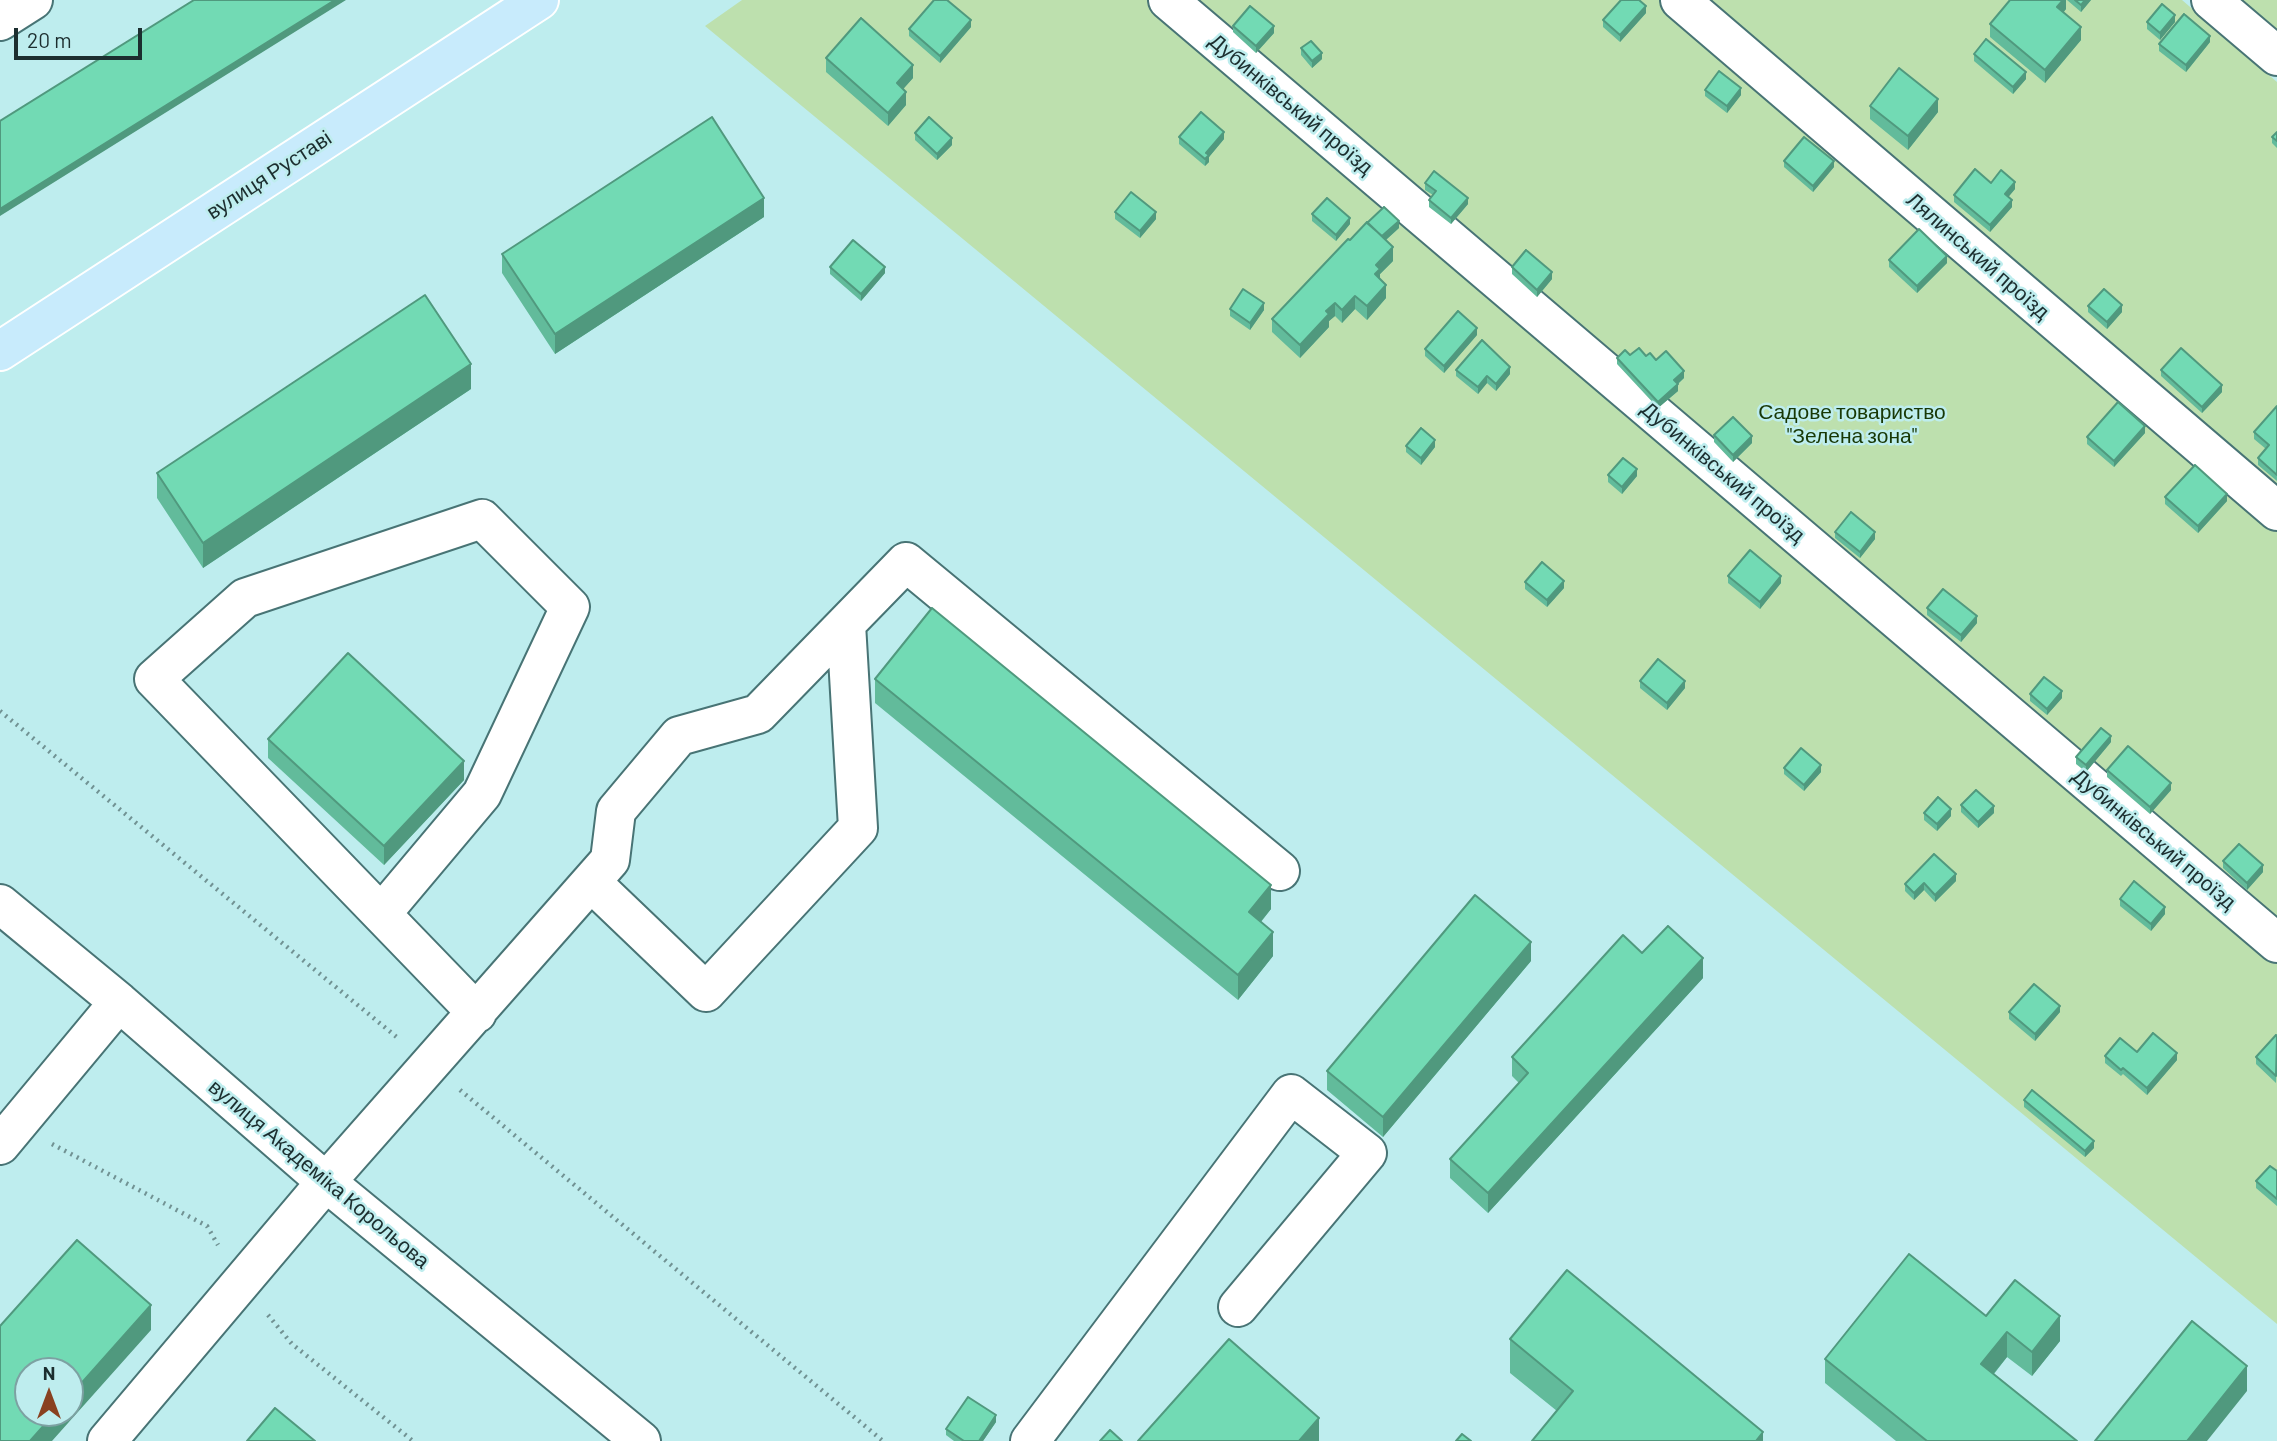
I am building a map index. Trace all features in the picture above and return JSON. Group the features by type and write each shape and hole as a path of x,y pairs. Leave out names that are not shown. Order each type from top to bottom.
{"main road":[{"name":"вулиця Руставі","path":"0,351 539,0"}],"street":[{"path":"0,21 33,0"},
{"name":"Дубинківський проїзд","path":"1168,0 2277,943"},
{"name":"Лялинський проїзд","path":"1680,0 2277,512"},
{"path":"2211,0 2277,56"},
{"path":"382,913 482,794 570,607 482,519 245,598 154,679 477,1013"},
{"path":"107,1441 326,1182 610,860 616,811 679,736 758,714 906,562 1280,871"},
{"path":"591,882 706,992 858,828 846,624"},
{"name":"вулиця Академіка Корольова","path":"0,904 119,1002 326,1182 641,1441"},
{"path":"0,1145 119,1002"},
{"path":"1030,1441 1292,1094 1367,1153 1238,1307"}],"green space":[{"name":"Садове товариство \"Зелена зона\"","path":"742,0 2182,0 2277,82 2277,1324 705,26"},
{"path":"2242,0 2277,0 2277,30"}],"building":[{"path":"194,0 335,0 0,209 0,121"},
{"path":"934,0 947,0 971,20 940,56 909,29"},
{"path":"1621,0 1639,0 1646,6 1620,35 1603,20"},
{"path":"2010,0 2063,0 2057,7 2081,27 2045,70 1990,24"},
{"path":"2162,4 2175,15 2160,33 2147,22"},
{"path":"1250,6 1274,26 1256,46 1233,26"},
{"path":"2184,14 2210,36 2186,65 2159,44"},
{"path":"861,18 913,65 897,83 906,92 888,113 826,58"},
{"path":"1986,39 2026,72 2013,87 1974,54"},
{"path":"1311,41 1322,53 1312,61 1301,48"},
{"path":"1899,68 1938,99 1908,136 1870,106"},
{"path":"1719,71 1741,88 1727,106 1705,90"},
{"path":"1201,112 1224,132 1206,153 1209,155 1205,159 1179,137"},
{"path":"712,117 764,198 555,334 502,254"},
{"path":"929,117 952,138 937,154 915,133"},
{"path":"1804,137 1834,161 1813,186 1784,161"},
{"path":"1975,169 1991,183 2001,170 2015,182 2005,194 2012,200 1990,225 1954,195"},
{"path":"1434,171 1468,198 1451,218 1429,200 1436,191 1425,183"},
{"path":"1131,192 1156,212 1140,231 1115,212"},
{"path":"1327,198 1350,218 1336,235 1312,214"},
{"path":"1384,207 1399,221 1382,236 1367,223"},
{"path":"1367,222 1393,247 1376,265 1380,269 1375,274 1386,285 1367,306 1355,296 1342,310 1335,303 1326,311 1329,314 1300,345 1272,319"},
{"path":"1919,229 1947,256 1917,286 1889,260"},
{"path":"853,240 885,267 861,294 830,267"},
{"path":"1526,250 1552,272 1537,290 1512,267"},
{"path":"1243,289 1264,303 1250,323 1230,309"},
{"path":"2104,289 2122,305 2107,322 2088,306"},
{"path":"425,295 471,364 203,543 157,473"},
{"path":"1458,311 1477,328 1444,366 1425,349"},
{"path":"1482,340 1510,367 1496,384 1487,376 1478,387 1456,370"},
{"path":"1639,348 1646,356 1650,353 1656,360 1666,351 1684,371 1674,380 1678,384 1658,402 1617,358 1625,350 1630,355"},
{"path":"2181,348 2222,385 2202,407 2161,370"},
{"path":"2118,402 2145,426 2114,461 2087,437"},
{"path":"2277,406 2277,475 2258,458 2269,445 2254,432"},
{"path":"1733,417 1752,436 1733,455 1714,435"},
{"path":"1421,428 1435,440 1421,458 1406,446"},
{"path":"1623,458 1637,469 1622,487 1608,475"},
{"path":"2195,465 2227,494 2198,526 2165,497"},
{"path":"1851,512 1875,532 1860,552 1835,532"},
{"path":"1750,550 1781,576 1760,602 1728,576"},
{"path":"1542,562 1564,581 1547,600 1525,582"},
{"path":"1943,589 1977,616 1961,635 1927,608"},
{"path":"932,608 1271,885 1249,912 1273,932 1238,975 875,679"},
{"path":"348,653 464,761 384,846 268,739"},
{"path":"1658,659 1685,681 1667,703 1640,681"},
{"path":"2044,677 2062,691 2047,709 2030,694"},
{"path":"2101,728 2111,736 2086,765 2076,757"},
{"path":"2128,746 2171,783 2150,807 2107,770"},
{"path":"1801,748 1821,765 1804,785 1784,768"},
{"path":"1976,790 1994,806 1978,822 1961,805"},
{"path":"1938,797 1951,809 1937,824 1924,813"},
{"path":"2239,844 2263,865 2247,883 2223,861"},
{"path":"1934,854 1956,874 1935,895 1924,883 1914,893 1905,884"},
{"path":"2134,881 2165,907 2151,924 2120,899"},
{"path":"1475,895 1531,942 1383,1117 1327,1071"},
{"path":"1668,926 1703,958 1488,1193 1450,1159 1528,1073 1512,1057 1623,935 1642,953"},
{"path":"2034,984 2060,1006 2035,1034 2009,1012"},
{"path":"2153,1033 2177,1053 2147,1088 2105,1056 2120,1038 2137,1052"},
{"path":"2277,1036 2276,1076 2256,1057"},
{"path":"2032,1090 2094,1141 2085,1151 2024,1100"},
{"path":"2270,1166 2277,1171 2277,1199 2256,1181"},
{"path":"77,1240 151,1305 84,1380 84,1357 14,1357 14,1427 42,1427 30,1441 0,1441 0,1326"},
{"path":"1909,1254 1986,1316 2015,1280 2060,1316 2032,1352 2007,1332 1981,1364 2077,1441 1927,1441 1825,1359"},
{"path":"1567,1270 1763,1432 1756,1441 1532,1441 1573,1391 1510,1339"},
{"path":"2192,1321 2247,1366 2187,1441 2095,1441"},
{"path":"1229,1339 1319,1418 1299,1441 1138,1441"},
{"path":"968,1397 996,1415 979,1441 964,1441 946,1429"},
{"path":"275,1408 315,1441 247,1441"},
{"path":"1110,1430 1122,1441 1100,1441"},
{"path":"1462,1434 1471,1441 1456,1441"}]}
